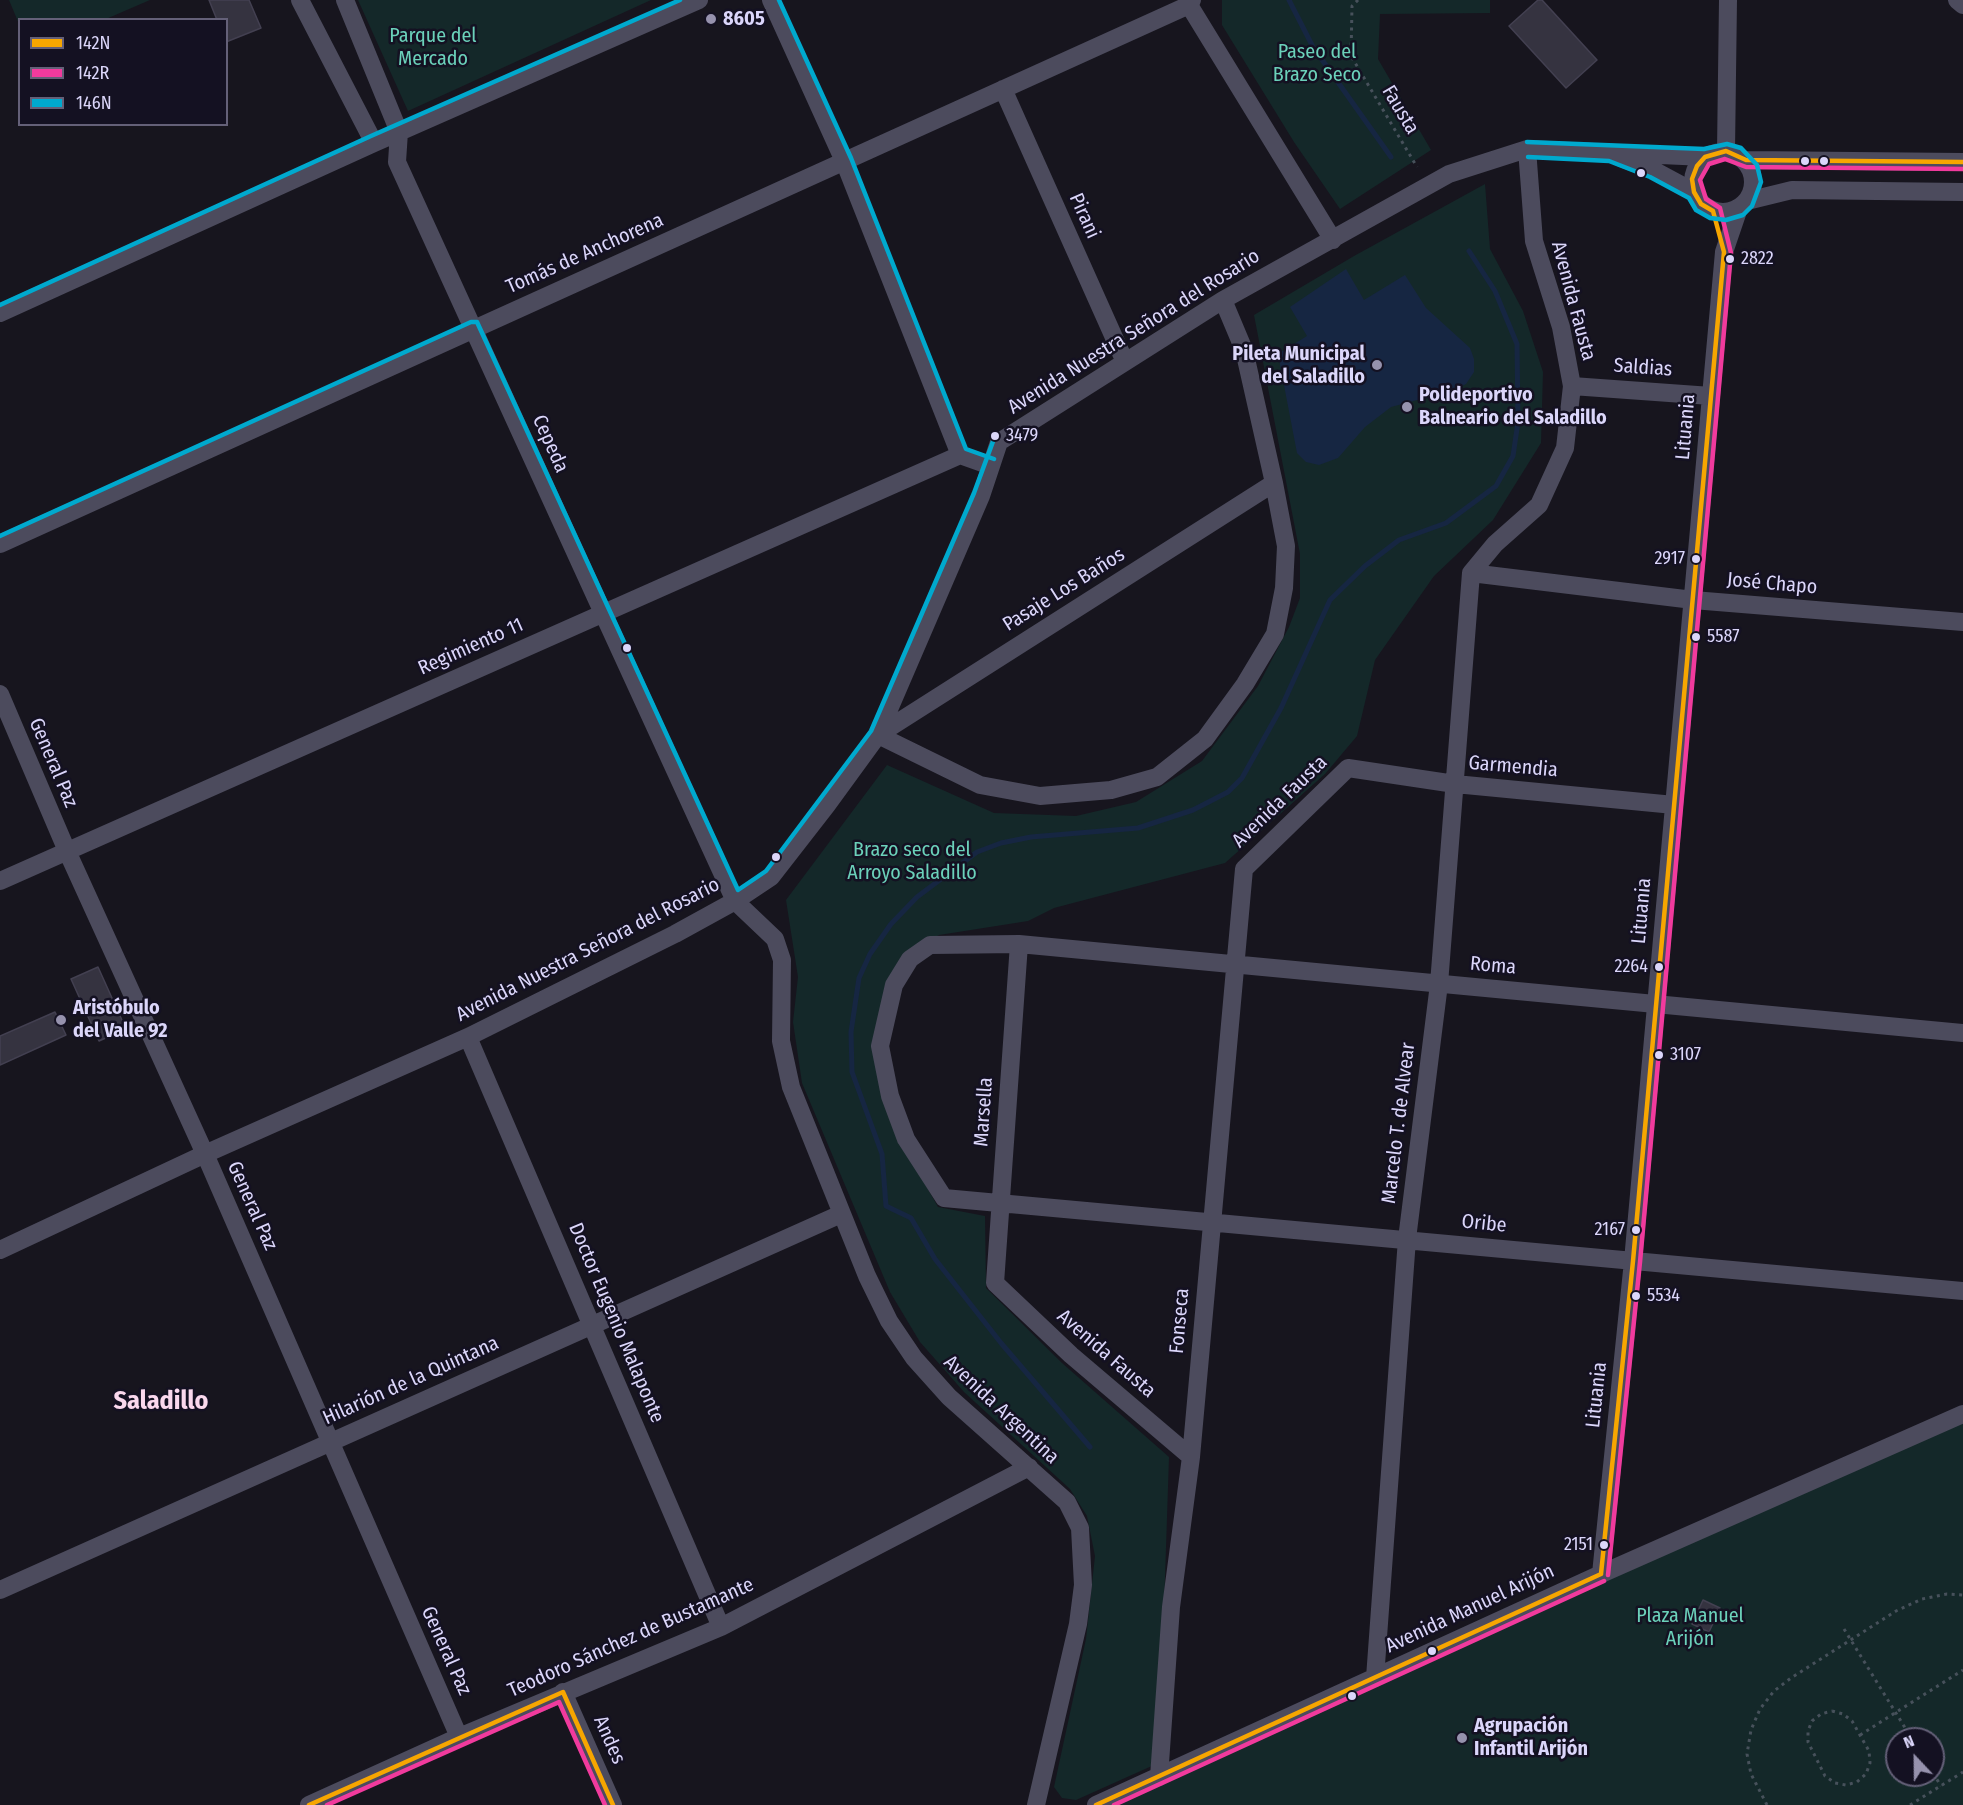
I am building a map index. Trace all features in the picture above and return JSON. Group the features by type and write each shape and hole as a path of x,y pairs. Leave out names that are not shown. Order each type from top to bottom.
{"street":[{"path":"300,0 374,143"},
{"name":"Cepeda","path":"345,0 399,132 397,162 735,901"},
{"path":"0,313 374,143 699,0"},
{"path":"771,0 844,161 960,455 991,466"},
{"path":"1726,151 1728,0"},
{"path":"1957,0 1963,4"},
{"path":"1190,2 1333,240"},
{"name":"Tomás de Anchorena","path":"0,544 1190,2"},
{"name":"Pirani","path":"1003,89 1125,362"},
{"name":"Avenida Nuestra Señora del Rosario","path":"0,1250 205,1154 468,1037 675,934 735,901 771,877 878,735 981,496 999,442 1223,300 1449,174 1527,149 1705,157"},
{"name":"Avenida Fausta","path":"1471,573 1495,544 1539,505 1564,448 1572,386 1561,327 1534,242 1527,149"},
{"path":"1963,162 1746,160 1726,151 1705,157 1697,166 1692,179 1694,192 1701,204 1713,211 1727,213 1743,205 1792,190 1963,192"},
{"name":"Avenida Nuestra Señora del Rosario","path":"1611,154 1653,170 1694,192"},
{"path":"1743,205 1754,181 1746,160"},
{"name":"Lituania","path":"1601,1574 1633,1261 1724,252 1743,205"},
{"name":"Lituania","path":"1713,211 1724,252"},
{"path":"878,735 980,784 1040,796 1111,790 1157,777 1205,739 1245,684 1275,634 1284,588 1286,546 1244,350 1223,300"},
{"name":"Saldias","path":"1572,386 1711,396"},
{"name":"Regimiento 11","path":"0,881 960,455"},
{"name":"Pasaje Los Baños","path":"878,735 1274,483"},
{"name":"José Chapo","path":"1471,573 1693,600 1963,622"},
{"name":"Marcelo T. de Alvear","path":"1375,1678 1407,1239 1439,984 1471,573"},
{"name":"General Paz","path":"0,694 67,851 205,1154 459,1737"},
{"name":"Avenida Fausta","path":"1244,869 1348,768"},
{"name":"Garmendia","path":"1348,768 1455,784 1674,805"},
{"name":"Fonseca","path":"1159,1777 1171,1607 1191,1457 1244,869"},
{"name":"Avenida Argentina","path":"735,901 775,939 782,960 781,1041 791,1087 842,1214 889,1321 914,1358 949,1397 1067,1502 1080,1528 1083,1554 1078,1624 1036,1805"},
{"path":"1000,1204 944,1198 906,1139 890,1096 880,1046 894,985 910,959 930,945 1018,944"},
{"name":"Roma","path":"1018,944 1963,1033"},
{"name":"Marsella","path":"995,1283 1018,944"},
{"name":"Doctor Eugenio Malaponte","path":"468,1037 722,1626"},
{"name":"Oribe","path":"1000,1204 1963,1291"},
{"name":"Hilarión de la Quintana","path":"0,1590 842,1214"},
{"name":"Avenida Fausta","path":"995,1283 1071,1355 1191,1457"},
{"name":"Avenida Manuel Arijón","path":"1096,1805 1601,1574 1963,1414"},
{"name":"Teodoro Sánchez de Bustamante","path":"309,1805 459,1737 722,1626 1029,1467"},
{"name":"Andes","path":"563,1692 613,1805"}],"path":[{"name":"Fausta","path":"1358,0 1352,6 1351,56 1417,166"},
{"path":"1767,1805 1754,1783 1747,1754 1751,1730 1760,1709 1774,1691 1896,1611 1922,1599 1947,1594 1963,1595"},
{"path":"1844,1629 1905,1727"},
{"path":"1860,1735 1963,1670"},
{"path":"1832,1712 1843,1714 1852,1721 1860,1735 1869,1751 1870,1763 1866,1774 1857,1782 1846,1785 1835,1783 1825,1776 1808,1742 1808,1731 1812,1721 1821,1714 1832,1712"},
{"path":"1945,1783 1963,1772"},
{"path":"1910,1805 1939,1787"}],"green space":[{"path":"9,0 150,0 108,18 18,18 18,22"},
{"name":"Parque del Mercado","path":"358,0 651,0 408,111"},
{"name":"Paseo del Brazo Seco","path":"1222,0 1490,0 1490,13 1380,14 1378,59 1431,150 1340,209 1294,142 1222,25"},
{"name":"Brazo seco del Arroyo Saladillo","path":"1485,184 1490,249 1523,311 1543,372 1541,443 1493,520 1434,576 1375,660 1357,736 1325,774 1225,863 1054,908 1028,921 939,935 908,952 872,1047 901,1141 938,1207 985,1216 986,1288 1062,1363 1169,1457 1164,1608 1154,1765 1076,1800 1062,1798 1054,1787 1086,1639 1095,1556 1087,1516 1070,1489 964,1392 920,1342 890,1292 802,1083 793,1022 798,977 786,900 887,765 994,813 1076,816 1136,802 1202,761 1258,686 1289,627 1300,598 1300,554 1254,315 1354,256"},
{"name":"Plaza Manuel Arijón","path":"1963,1414 1963,1805 1096,1805"}],"water":[{"name":"Pileta Municipal del Saladillo","path":"1346,269 1364,300 1405,275 1426,308 1470,348 1474,359 1474,372 1466,384 1451,391 1391,407 1365,427 1338,458 1319,465 1306,462 1297,453 1278,354 1307,336 1290,307"}],"building":[{"path":"209,0 249,0 261,28 228,41 228,18 216,18"},
{"path":"1538,0 1542,0 1597,60 1566,88 1509,26"},
{"path":"98,967 126,1029 99,1041 71,979"},
{"path":"55,1012 66,1035 0,1065 0,1036"},
{"path":"1703,1600 1720,1608 1709,1632 1692,1624"}],"waterway":[{"path":"1289,0 1313,47 1391,157"},
{"path":"1090,1447 1001,1343 935,1259 911,1218 886,1206 882,1154 852,1072 851,1032 859,978 870,954 891,924 917,897 977,852 1001,843 1031,837 1138,828 1193,810 1228,792 1242,778 1281,708 1330,600 1365,566 1399,540 1446,523 1496,486 1513,456 1518,422 1517,344 1495,291 1469,251"}],"transit line":[{"name":"146N","path":"0,305 371,136 680,0"},
{"name":"146N","path":"779,0 851,158 966,449 994,459"},
{"name":"146N","path":"1527,142 1704,149 1727,144 1741,148 1757,165 1761,182 1752,206 1743,215 1726,220 1710,218 1696,210 1689,198 1650,177 1609,161 1528,157"},
{"name":"142N","path":"1601,1574 1633,1261 1724,252 1713,211 1701,204 1694,192 1692,179 1697,166 1705,157 1726,151 1746,160 1963,162"},
{"name":"142R","path":"1608,1575 1640,1262 1731,253 1720,208 1706,199 1700,180 1709,164 1725,159 1746,167 1963,169"},
{"name":"146N","path":"0,536 471,322 477,322 738,890 766,871 871,731 974,493 995,436"},
{"name":"142N","path":"1096,1805 1601,1574"},
{"name":"142R","path":"1114,1805 1604,1581"},
{"name":"142N","path":"309,1805 563,1692 613,1805"},
{"name":"142R","path":"327,1805 559,1702 605,1805"}],"place":[{"name":"8605","path":"711,19"},
{"name":"2822","path":"1730,259"},
{"name":"Pileta Municipal del Saladillo","path":"1377,365"},
{"name":"Polideportivo Balneario del Saladillo","path":"1407,407"},
{"name":"3479","path":"995,436"},
{"name":"2917","path":"1696,559"},
{"name":"5587","path":"1696,637"},
{"name":"2264","path":"1659,967"},
{"name":"Aristóbulo del Valle 92","path":"61,1020"},
{"name":"3107","path":"1659,1055"},
{"name":"2167","path":"1636,1230"},
{"name":"5534","path":"1636,1296"},
{"name":"2151","path":"1604,1545"},
{"name":"Agrupación Infantil Arijón","path":"1462,1738"}],"district":[{"name":"Saladillo","path":"161,1402"}]}
